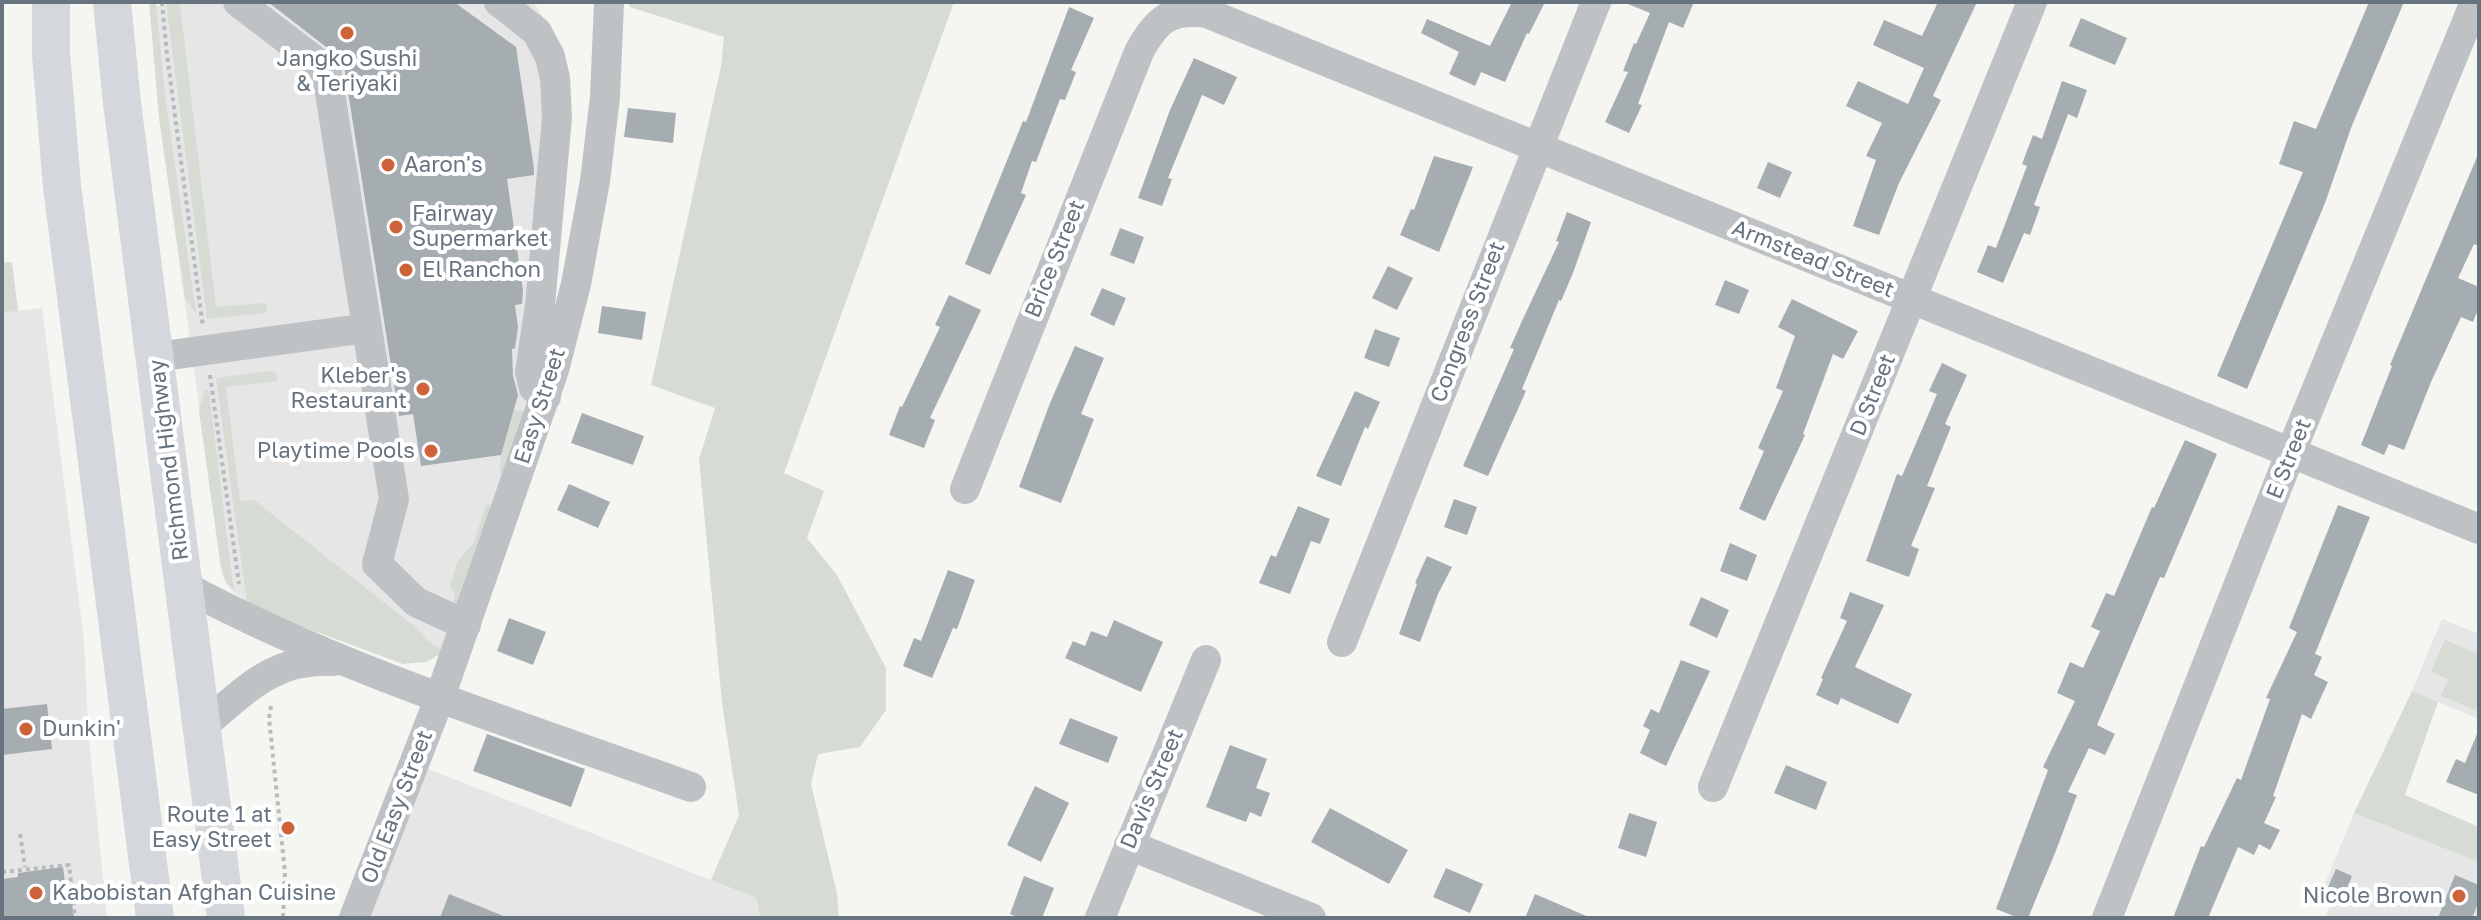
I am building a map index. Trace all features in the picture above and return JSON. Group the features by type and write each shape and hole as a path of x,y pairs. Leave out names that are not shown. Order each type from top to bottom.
{"main road":[{"path":"51,2 51,54 62,186 155,918"},
{"name":"Richmond Highway","path":"112,2 122,103 226,918"}],"street":[{"path":"238,2 318,63 327,74 394,499 377,564 416,602 466,625"},
{"path":"499,2 537,32 550,57 555,78 557,118 540,305 530,372 534,388 546,397"},
{"name":"Easy Street","path":"440,697 546,397 576,284 595,181 605,97 609,2"},
{"name":"Congress Street","path":"1342,642 1596,2"},
{"name":"D Street","path":"1713,787 2032,2"},
{"name":"E Street","path":"2107,918 2291,452 2475,2"},
{"name":"Armstead Street","path":"1149,32 1173,14 1190,11 1207,13 2478,527"},
{"name":"Brice Street","path":"965,489 1128,76 1149,32"},
{"path":"156,357 367,328"},
{"path":"184,586 239,616 343,662 691,787"},
{"name":"Davis Street","path":"1100,918 1206,660"},
{"path":"201,727 260,680 282,667 305,661 343,662"},
{"name":"Old Easy Street","path":"354,918 440,697"},
{"path":"1129,845 1311,918"}],"path":[{"path":"162,2 202,316"},
{"path":"211,380 240,596"},
{"path":"273,701 269,718 285,873 283,918"},
{"path":"20,834 25,867"},
{"path":"2,872 69,865 75,918"},
{"path":"73,902 94,899"}],"shaded area":[{"path":"149,2 156,2 165,95 196,313 185,298 159,117"},
{"path":"166,2 187,2 180,5 216,307 266,303 264,313 207,319"},
{"path":"183,2 533,2 564,48 568,93 540,365 445,651 431,660 403,664 247,602 234,592 223,577 159,117 150,7"},
{"path":"629,2 954,2 784,473 824,491 807,538 837,575 886,668 886,710 860,747 818,754 811,784 837,894 839,918 760,918 756,898 711,880 739,815 722,703 699,459 715,408 651,385 721,66 724,37 630,7"},
{"path":"12,262 18,311 2,313 2,263"},
{"path":"42,308 84,641 89,740 107,918 2,918 2,313"},
{"path":"271,371 276,373 277,381 226,387 240,501 254,500 414,626 429,642 445,651 426,662 403,664 274,616 247,602 216,378"},
{"path":"205,388 209,392 234,592 221,568 199,411"},
{"path":"514,409 531,415 511,472 500,473 501,455"},
{"path":"487,504 497,511 461,607 452,605 455,595 450,585 458,561 473,544"},
{"path":"2442,619 2479,634 2479,719 2412,691"},
{"path":"2445,640 2479,654 2479,701 2475,710 2441,696 2448,679 2431,672"},
{"path":"2412,691 2438,702 2405,795 2479,827 2479,862 2354,813"},
{"path":"406,760 756,898 760,918 341,918"},
{"path":"2354,813 2479,862 2479,918 2325,918 2336,891 2324,886"}],"building":[{"path":"268,2 454,2 516,47 534,175 507,179 523,291 522,304 515,305 518,327 515,348 512,349 513,376 518,395 501,455 421,466 413,414 399,416 343,60"},
{"path":"1512,2 1545,2 1505,82 1481,72 1475,86 1449,74 1459,52 1421,33 1427,19 1490,46"},
{"path":"1623,2 1694,2 1683,28 1669,22 1638,104 1642,105 1629,133 1605,122 1628,72 1623,71 1634,43 1650,13"},
{"path":"1938,2 1977,2 1933,96 1941,100 1899,183 1879,235 1853,226 1876,160 1866,156 1882,123 1846,106 1858,81 1908,104 1924,68 1873,45 1884,20 1922,36"},
{"path":"2369,2 2404,2 2247,389 2217,376 2303,172 2279,164 2294,121 2316,129"},
{"path":"1069,7 1094,18 1071,70 1076,72 1065,100 1060,99 1036,162 1032,161 1021,193 1026,195 990,275 965,264 1023,121 1026,122"},
{"path":"2081,18 2127,38 2115,65 2069,46"},
{"path":"1194,58 1237,77 1224,105 1202,95 1168,178 1172,179 1162,206 1138,198 1170,110"},
{"path":"2062,81 2087,90 2077,118 2068,114 2034,205 2040,207 2030,235 2024,233 2003,283 1977,272 1988,245 1996,248 2027,166 2022,164 2033,135 2042,139"},
{"path":"628,108 676,113 673,143 624,137"},
{"path":"2479,152 2479,246 2474,244 2458,278 2479,287 2479,307 2473,322 2461,317 2404,450 2389,444 2384,455 2361,445 2390,365"},
{"path":"1434,156 1473,167 1439,252 1400,235 1411,209 1414,210"},
{"path":"1768,162 1792,172 1780,198 1757,188"},
{"path":"1567,212 1591,222 1573,273 1522,389 1526,391 1488,476 1463,466 1514,349 1510,348 1559,242 1556,241"},
{"path":"1120,228 1144,237 1134,264 1110,255"},
{"path":"1388,266 1413,278 1397,310 1372,298"},
{"path":"1725,280 1749,290 1739,314 1715,305"},
{"path":"1102,288 1126,298 1114,326 1090,315"},
{"path":"949,295 981,310 930,418 935,420 924,448 889,435 900,406 940,327 935,325"},
{"path":"1792,299 1858,331 1843,359 1833,354 1805,435 1765,521 1739,509 1764,451 1758,448 1783,391 1776,388 1795,336 1778,327"},
{"path":"602,306 646,312 642,340 598,333"},
{"path":"1375,329 1400,338 1389,367 1364,358"},
{"path":"1075,346 1104,358 1081,414 1094,419 1061,503 1019,487"},
{"path":"1942,363 1967,375 1945,424 1951,427 1927,486 1935,488 1911,546 1919,549 1909,577 1866,561 1897,474 1902,476 1937,394 1929,391"},
{"path":"1355,391 1380,402 1368,429 1365,427 1341,486 1316,476"},
{"path":"582,413 644,436 633,465 571,443"},
{"path":"2185,440 2217,454 2097,725 2115,734 2105,755 2089,748 2068,792 2077,795 2055,853 2028,918 2019,918 1996,909 2048,770 2043,767 2075,701 2057,693 2070,662 2083,668 2100,631 2091,627 2106,593 2114,596"},
{"path":"569,484 610,502 598,528 557,510"},
{"path":"1454,499 1477,507 1467,535 1444,527"},
{"path":"2338,505 2370,517 2315,654 2322,657 2314,675 2328,682 2311,719 2302,714 2273,796 2276,797 2264,823 2280,830 2270,850 2259,844 2254,855 2238,847 2208,918 2173,918 2201,846 2204,847 2237,778 2241,780 2270,699 2266,698 2297,632 2289,628"},
{"path":"1298,506 1330,519 1320,544 1311,541 1290,594 1259,583 1271,555 1276,557"},
{"path":"1730,543 1757,555 1747,581 1720,571"},
{"path":"1427,556 1452,567 1420,642 1399,634"},
{"path":"948,570 975,580 957,629 953,628 932,678 903,666 914,638 921,641"},
{"path":"1850,592 1884,605 1855,667 1912,694 1898,724 1841,698 1838,705 1816,695 1847,621 1840,618"},
{"path":"1701,597 1729,610 1717,638 1689,625"},
{"path":"509,618 546,632 533,665 497,651"},
{"path":"1114,620 1163,642 1141,692 1065,658 1073,641 1085,646 1091,631 1107,637"},
{"path":"1681,660 1710,671 1666,766 1640,753 1650,730 1643,726 1651,709 1659,713"},
{"name":"Dunkin'","path":"47,704 52,749 2,755 2,709"},
{"path":"1070,718 1118,737 1108,763 1059,744"},
{"path":"2479,729 2479,795 2446,782 2456,759 2465,763"},
{"path":"487,734 585,769 571,807 473,771"},
{"path":"1230,745 1267,759 1256,788 1270,793 1261,817 1250,812 1246,822 1206,807"},
{"path":"1786,765 1827,782 1816,810 1774,793"},
{"path":"1035,786 1069,803 1041,862 1007,845"},
{"path":"1330,808 1408,850 1389,884 1311,842"},
{"path":"1629,813 1657,822 1646,857 1618,848"},
{"name":"Kabobistan Afghan Cuisine","path":"63,867 65,883 69,882 74,918 2,918 2,879 18,877 18,873"},
{"path":"1446,868 1483,884 1470,913 1433,897"},
{"path":"2336,869 2352,876 2345,893 2328,887"},
{"name":"Nicole Brown","path":"2455,875 2479,885 2479,901 2472,918 2438,918"},
{"path":"1024,876 1054,888 1042,918 1020,918 1010,914"},
{"path":"449,894 506,917 506,918 440,918"},
{"path":"1535,894 1591,918 1525,918"}],"place":[{"name":"Jangko Sushi & Teriyaki","path":"347,33"},
{"name":"Aaron's","path":"388,165"},
{"name":"Fairway Supermarket","path":"396,227"},
{"name":"El Ranchon","path":"406,270"},
{"name":"Kleber's Restaurant","path":"423,389"},
{"name":"Playtime Pools","path":"431,451"},
{"name":"Dunkin'","path":"26,729"},
{"name":"Route 1 at Easy Street","path":"288,828"},
{"name":"Kabobistan Afghan Cuisine","path":"36,893"},
{"name":"Nicole Brown","path":"2459,896"}]}
